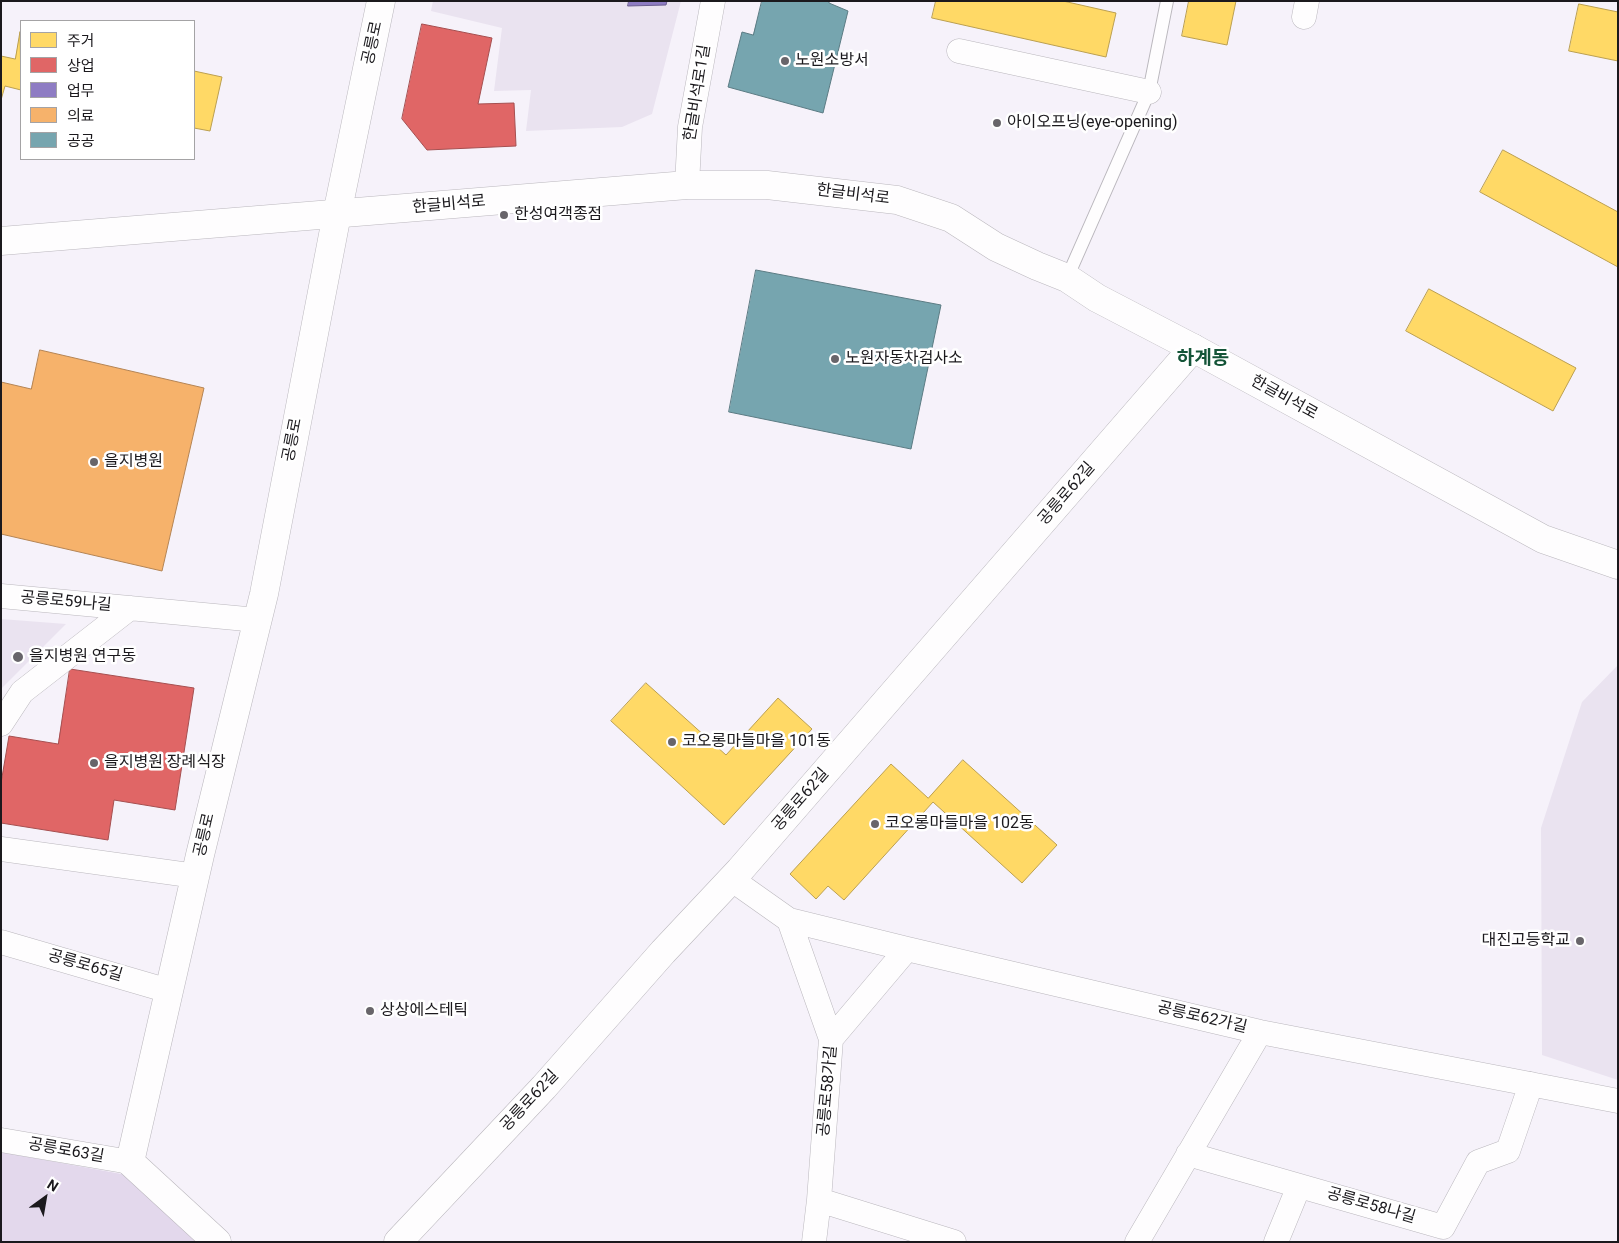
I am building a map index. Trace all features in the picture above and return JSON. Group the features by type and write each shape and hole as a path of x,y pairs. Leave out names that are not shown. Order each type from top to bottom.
{"street":[{"name":"공릉로","path":"130,1162 264,594 337,214 381,1"},
{"name":"한글비석로1길","path":"687,185 690,127 714,1"},
{"path":"959,51 1148,92"},
{"name":"한글비석로","path":"1,241 687,185 767,185 897,200 951,218 996,247 1067,278 1098,298 1543,539 1618,565"},
{"name":"공릉로62길","path":"398,1242 544,1086 662,952 731,879 1193,348"},
{"name":"공릉로59나길","path":"1,596 257,620"},
{"name":"공릉로59나길","path":"1,724 22,692 130,608"},
{"name":"공릉로","path":"1,849 196,876"},
{"name":"공릉로62가길","path":"731,879 789,920 1260,1032 1618,1101"},
{"path":"789,920 831,1039"},
{"name":"공릉로65길","path":"1,942 169,991"},
{"name":"공릉로58가길","path":"814,1242 831,1039 907,949"},
{"path":"1137,1242 1260,1032"},
{"path":"1449,1235 1478,1162 1508,1151 1531,1084"},
{"name":"공릉로63길","path":"1,1140 130,1162"},
{"name":"공릉로58나길","path":"1188,1154 1299,1186 1449,1235"},
{"path":"130,1162 217,1242"},
{"path":"1276,1242 1299,1186"},
{"path":"819,1200 954,1242"}],"lane":[{"path":"1067,278 1148,92 1167,1"}],"shaded area":[{"path":"433,1 681,1 652,114 622,127 526,131 531,90 494,91 502,28 431,11"},
{"name":"을지병원 연구동","path":"1,619 66,624 1,689"},
{"name":"대진고등학교","path":"1618,665 1618,1080 1542,1055 1541,828 1582,702"},
{"path":"1,1152 127,1175 198,1242 1,1242"}],"building: 주거":[{"path":"936,1 1063,1 1116,13 1106,57 932,18"},
{"path":"1189,1 1236,1 1227,45 1182,36"},
{"path":"1579,4 1618,12 1618,61 1569,51"},
{"path":"20,32 20,90 5,86 1,100 1,56 15,59"},
{"path":"195,71 222,77 210,131 195,128"},
{"path":"1503,150 1618,212 1618,267 1480,192"},
{"path":"1429,289 1576,368 1553,411 1406,331"},
{"name":"코오롱마들마을 101동","path":"646,683 726,755 778,698 812,729 724,825 611,721"},
{"name":"코오롱마들마을 102동","path":"963,760 1057,845 1022,883 933,802 844,900 828,886 816,899 790,874 891,764 928,798"}],"building: 상업":[{"path":"422,24 492,38 478,104 514,103 516,146 427,150 402,119"},
{"name":"을지병원 장례식장","path":"70,669 194,688 175,810 114,800 108,840 1,823 1,783 9,736 58,744"}],"building: 업무":[{"path":"629,1 667,1 666,5 628,6"}],"building: 의료":[{"name":"을지병원","path":"40,350 204,388 162,571 1,534 1,382 31,389"}],"building: 공공":[{"name":"노원소방서","path":"762,1 829,1 829,3 848,11 823,113 728,87 742,32 753,35"},
{"name":"노원자동차검사소","path":"756,270 941,305 911,449 729,412"}],"place":[{"name":"노원소방서","path":"785,61"},
{"name":"아이오프닝(eye-opening)","path":"997,123"},
{"name":"한성여객종점","path":"504,215"},
{"name":"노원자동차검사소","path":"835,359"},
{"name":"을지병원","path":"94,462"},
{"name":"을지병원 연구동","path":"18,657"},
{"name":"코오롱마들마을 101동","path":"672,742"},
{"name":"을지병원 장례식장","path":"94,763"},
{"name":"코오롱마들마을 102동","path":"875,824"},
{"name":"대진고등학교","path":"1580,941"},
{"name":"상상에스테틱","path":"370,1011"}],"district":[{"name":"하계동","path":"1203,359"}]}
